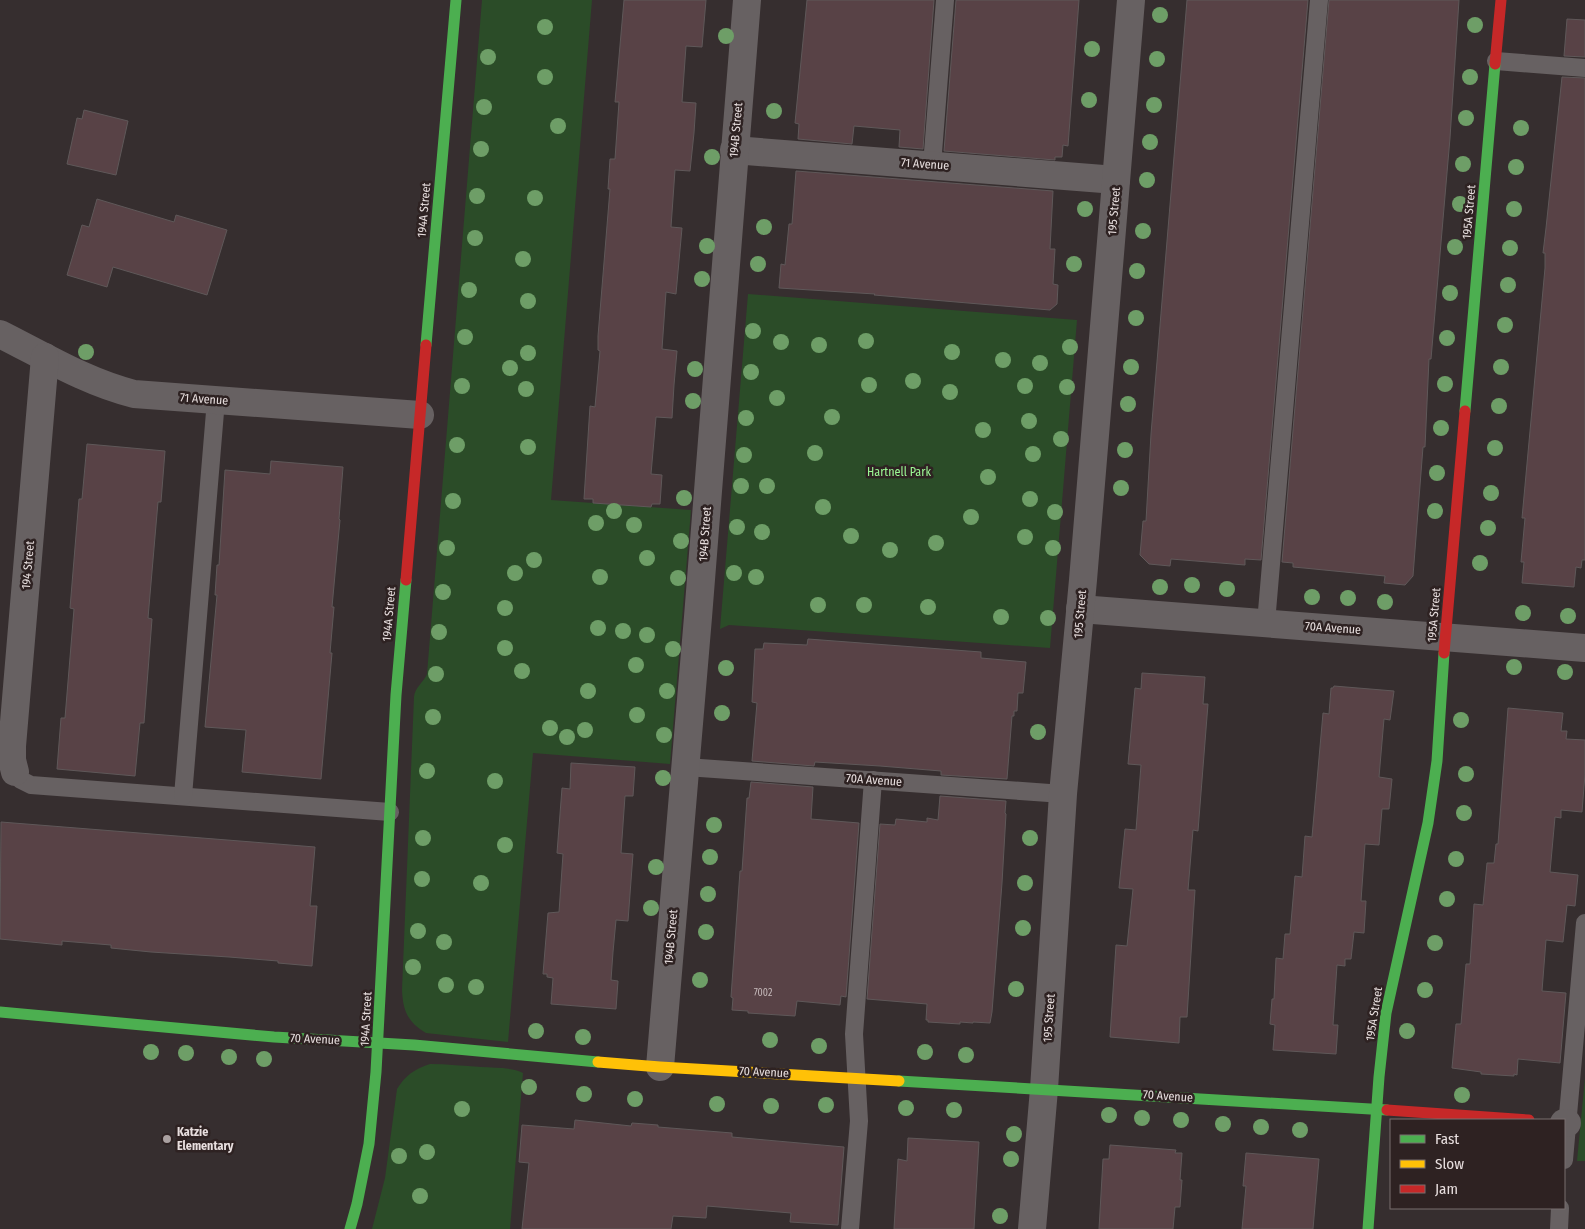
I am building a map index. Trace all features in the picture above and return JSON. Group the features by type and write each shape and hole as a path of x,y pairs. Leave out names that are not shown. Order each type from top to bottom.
{"street":[{"name":"194A Street","path":"350,1229 369,1144 378,1043 396,695 456,0"},
{"name":"194B Street","path":"660,1067 686,768 747,0"},
{"name":"195 Street","path":"1032,1229 1044,1089 1063,794 1131,0"},
{"name":"195A Street","path":"1368,1229 1386,1014 1428,823 1437,761 1445,637 1501,0"},
{"name":"71 Avenue","path":"734,150 1116,180"},
{"name":"71 Avenue","path":"0,334 86,378 110,388 134,394 420,415"},
{"name":"194 Street","path":"14,772 12,746 45,357"},
{"name":"70A Avenue","path":"1080,609 1585,648"},
{"name":"70 Avenue","path":"0,1012 274,1037 378,1043 660,1067 1377,1108 1516,1119"}],"lane":[{"path":"932,165 945,0"},
{"path":"1266,623 1319,0"},
{"path":"1496,61 1585,68"},
{"path":"183,796 216,400"},
{"name":"70A Avenue","path":"686,768 1063,794"},
{"path":"14,772 21,780 31,785 390,812"},
{"path":"850,1229 859,1121 854,1034 873,780"},
{"path":"1565,1123 1585,923"},
{"path":"1558,1229 1560,1209"}],"green space":[{"path":"482,0 592,0 551,500 691,510 670,764 533,753 508,1042 426,1033 415,1025 408,1016 405,1010 402,990 414,697 416,690 427,674"},
{"name":"Hartnell Park","path":"748,294 1077,320 1050,648 729,625 720,629"},
{"path":"430,1064 503,1068 523,1073 510,1229 372,1229 385,1178 397,1089 410,1074"},
{"path":"1585,1078 1585,1161 1577,1161"}],"building":[{"path":"624,0 706,0 702,47 686,46 682,102 696,103 694,133 690,171 675,170 671,227 682,228 676,294 666,292 662,349 677,351 672,418 656,417 651,474 662,475 660,504 652,504 651,507 593,503 593,499 584,499 590,406 595,407 600,351 598,350 598,336 610,189 608,189 610,159 615,159 619,102 615,102"},
{"path":"807,0 934,0 923,149 899,147 900,130 854,126 852,144 798,139 799,124 795,123"},
{"path":"956,0 1079,0 1068,146 1063,145 1062,157 1055,157 1055,160 944,151"},
{"path":"1187,0 1308,0 1261,560 1245,559 1245,565 1171,559 1170,566 1149,564 1140,555 1143,521 1146,521 1151,434"},
{"path":"1329,0 1459,0 1450,138 1431,359 1429,359 1425,447 1423,447 1413,576 1405,585 1384,583 1385,576 1293,567 1293,563 1282,562"},
{"path":"1567,19 1585,20 1585,57 1564,56"},
{"path":"1562,77 1585,78 1585,560 1582,560 1581,568 1576,567 1574,587 1522,583 1524,562 1521,562 1525,518 1522,518 1545,268 1545,253 1543,253"},
{"path":"84,110 128,121 116,175 67,164 77,118 82,119"},
{"path":"796,171 1053,191 1050,249 1055,249 1053,284 1058,285 1057,304 1050,310 875,294 779,288 781,264 785,265 789,224 792,224"},
{"path":"97,199 174,222 176,215 227,230 207,295 113,267 107,287 67,275 82,225 89,227"},
{"path":"87,444 165,451 161,502 158,502 148,618 152,619 144,723 140,723 135,776 57,769 61,718 65,718 74,609 70,608 79,499 82,499"},
{"path":"271,461 343,467 332,607 334,607 330,653 332,653 321,779 242,772 246,730 205,727 217,595 215,595 217,565 219,565 225,470 270,474"},
{"path":"808,639 981,652 981,658 1026,662 1023,693 1018,693 1017,711 1014,711 1014,716 1012,716 1007,779 941,775 941,771 880,766 815,762 814,766 752,761 757,703 752,702 755,649 763,649 764,643 807,645"},
{"path":"1142,673 1205,677 1203,704 1208,704 1198,831 1193,830 1188,890 1195,890 1187,1017 1180,1017 1179,1043 1110,1037 1116,945 1127,946 1133,889 1119,888 1125,829 1136,830 1141,765 1128,764 1135,688 1141,689"},
{"path":"1334,686 1394,691 1390,720 1384,719 1379,777 1392,779 1389,809 1382,809 1379,845 1365,844 1361,901 1366,901 1364,933 1354,932 1351,959 1345,959 1345,966 1337,965 1333,1025 1338,1025 1336,1054 1273,1050 1275,1025 1270,1024 1272,999 1274,999 1276,958 1283,959 1285,934 1290,934 1295,876 1302,877 1305,836 1312,837 1323,713 1329,714 1331,688"},
{"path":"1508,708 1563,713 1561,731 1567,731 1566,739 1585,740 1582,812 1561,810 1561,818 1555,817 1550,872 1578,875 1575,906 1567,905 1563,942 1546,940 1542,991 1566,993 1560,1063 1518,1059 1517,1075 1514,1074 1514,1076 1481,1074 1481,1072 1452,1068 1456,1024 1461,1024 1466,964 1470,964 1474,904 1483,905 1487,863 1494,863 1496,844 1498,844"},
{"path":"571,763 635,767 633,796 625,796 621,853 633,854 628,921 616,920 611,980 618,981 616,1009 551,1004 553,978 543,974 548,913 559,912 563,854 557,853 562,788 570,789"},
{"path":"751,782 813,787 811,819 859,823 846,997 841,996 840,1005 797,1001 795,1016 732,1010 733,998 731,997 740,871 742,871 747,798 749,798"},
{"path":"940,796 1006,801 1002,883 990,1023 928,1022 926,1020 927,1004 867,999 880,824 895,825 896,819 927,822 927,818 938,820"},
{"path":"1,822 315,847 310,906 317,906 312,966 278,963 278,961 111,948 111,945 62,941 62,945 0,939"},
{"path":"575,1120 631,1126 632,1123 658,1125 658,1127 732,1133 732,1137 844,1147 838,1225 790,1222 791,1213 707,1206 706,1218 673,1216 671,1229 522,1229 529,1163 519,1162 522,1125 574,1129"},
{"path":"908,1138 979,1142 974,1229 894,1229 898,1159 907,1161"},
{"path":"1110,1145 1176,1150 1175,1153 1182,1153 1180,1207 1175,1207 1173,1229 1099,1229 1103,1159 1109,1159"},
{"path":"1246,1153 1319,1159 1313,1229 1242,1229 1246,1186 1243,1186"}],"traffic: fast":[{"path":"426,345 456,0"},
{"path":"1465,411 1495,64"},
{"path":"350,1229 369,1144 376,1072 396,695 406,580"},
{"path":"1368,1229 1379,1077 1386,1013 1428,823 1437,761 1444,653"},
{"path":"0,1012 274,1037 414,1045 598,1062"},
{"path":"899,1081 1387,1110"}],"traffic: slow":[{"path":"598,1062 899,1081"}],"traffic: jam":[{"path":"1495,64 1501,0"},
{"path":"406,580 426,345"},
{"path":"1444,653 1465,411"},
{"path":"1387,1110 1515,1119"}],"place":[{"name":"Katzie Elementary","path":"167,1139"}]}
